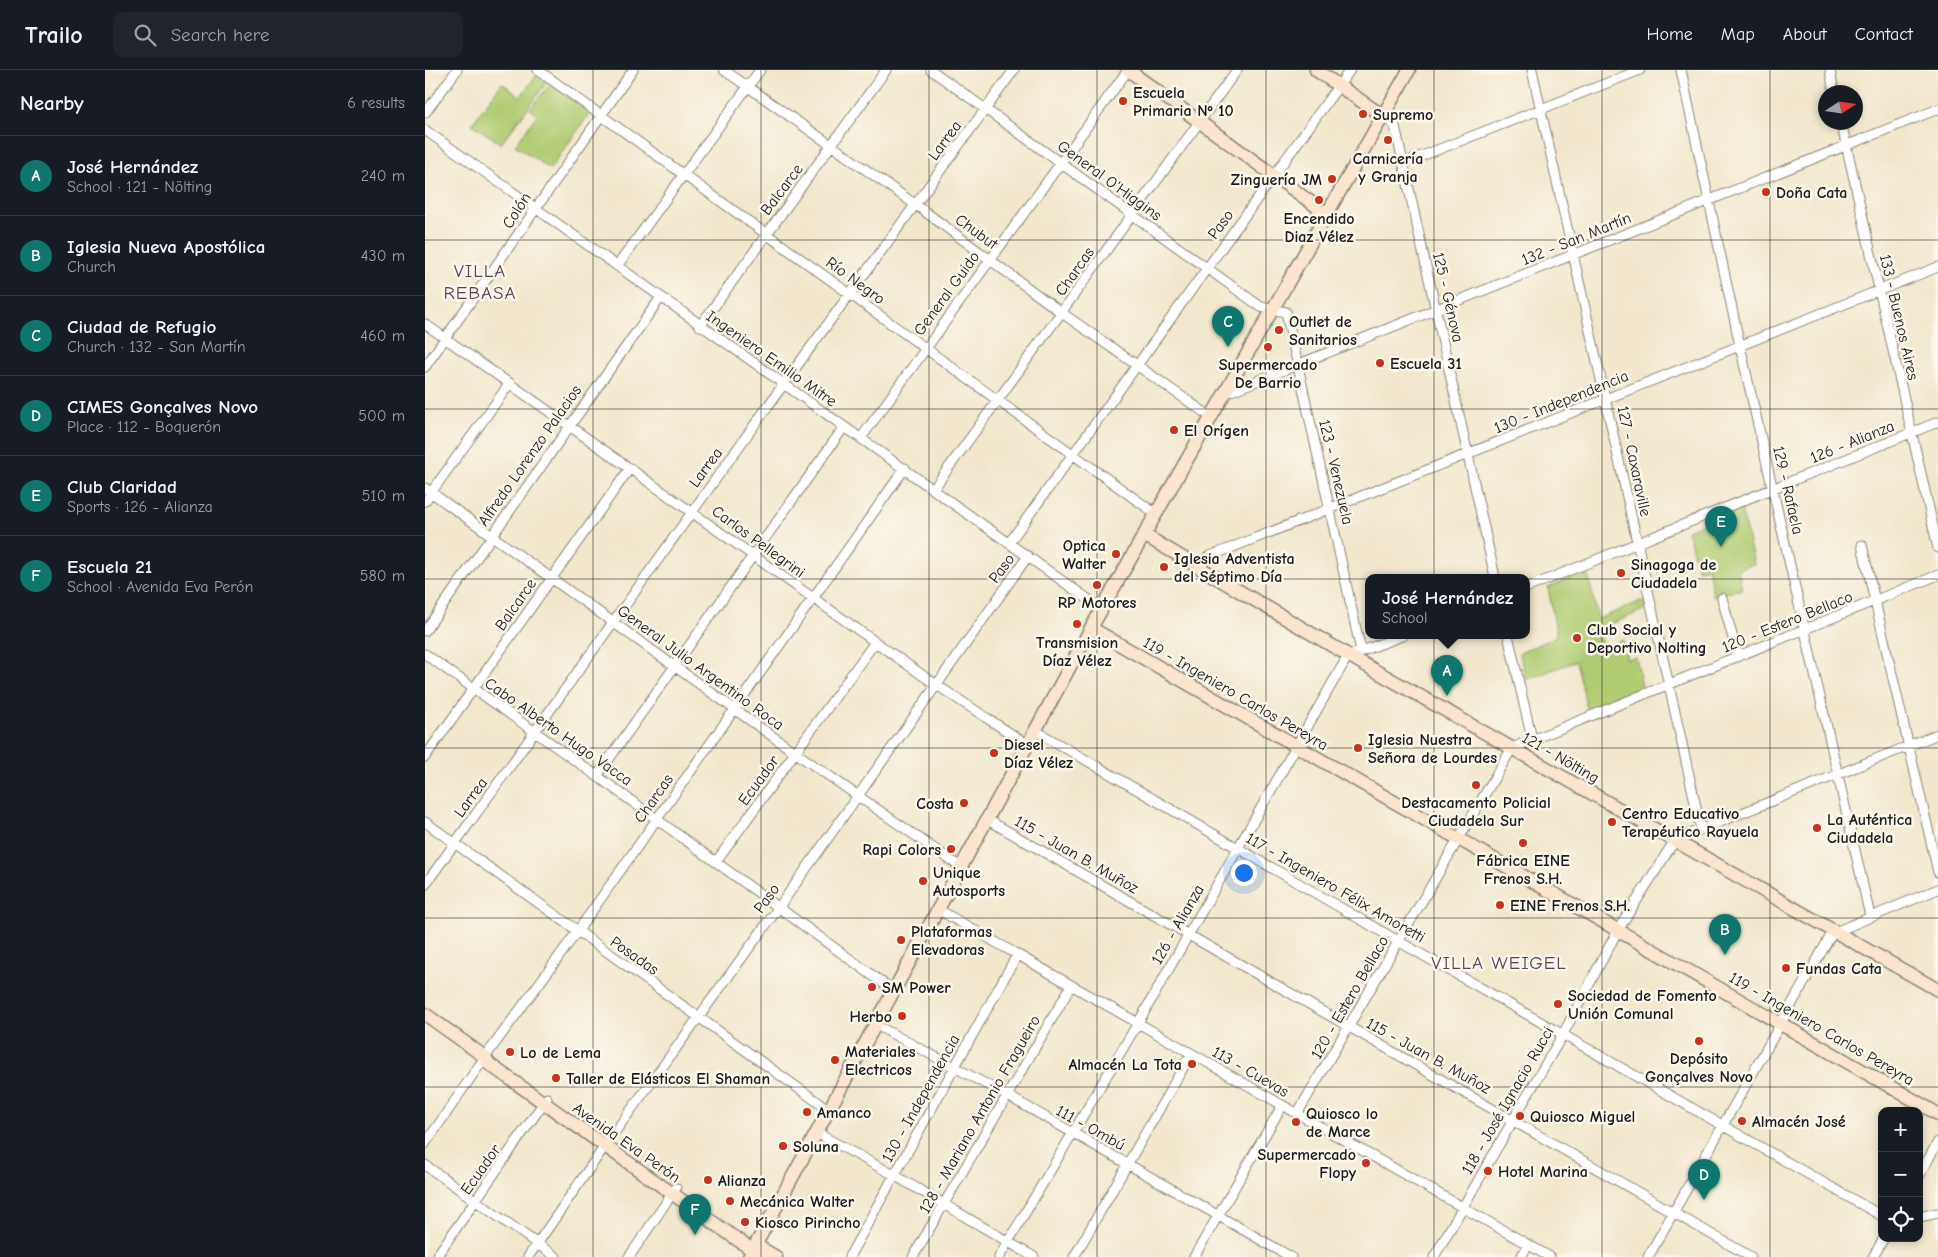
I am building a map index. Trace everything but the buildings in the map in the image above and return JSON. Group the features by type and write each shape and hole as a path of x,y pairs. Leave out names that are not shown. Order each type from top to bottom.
{"street":[{"path":"425,113 457,70"},
{"name":"Río Negro","path":"538,70 1156,514"},
{"name":"Colón","path":"425,367 517,237 535,206 633,70"},
{"name":"Chubut","path":"724,70 916,205 1062,313 1211,417"},
{"path":"617,266 760,70"},
{"name":"Balcarce","path":"700,326 886,70"},
{"name":"General O'Higgins","path":"931,70 1261,307 1273,309"},
{"name":"Larrea","path":"425,885 783,385 1014,70"},
{"path":"1128,70 1327,214"},
{"name":"General Guido","path":"861,438 1059,162 1128,70"},
{"name":"Charcas","path":"934,488 1237,70"},
{"path":"1316,70 1338,87 1383,116"},
{"name":"Paso","path":"1009,543 1350,70"},
{"path":"755,1253 817,1132 1091,628 1409,70"},
{"name":"127 - Caxaraville","path":"1532,70 1701,829"},
{"path":"1404,163 1640,70"},
{"name":"129 - Rafaela","path":"1681,70 1740,346 1871,916"},
{"path":"1830,70 1833,85"},
{"name":"132 - San Martín","path":"1225,394 1938,109"},
{"name":"125 - Génova","path":"1383,116 1395,126 1404,163 1494,574"},
{"name":"Ingeniero Emilio Mitre","path":"425,130 535,206 783,385 934,488 1102,609"},
{"name":"133 - Buenos Aires","path":"1843,130 1938,548"},
{"name":"130 - Independencia","path":"1197,566 1208,557 1938,267"},
{"name":"Alfredo Lorenzo Palacios","path":"425,631 569,424 661,297"},
{"name":"123 - Venezuela","path":"1273,309 1286,312 1361,651"},
{"name":"Carlos Pellegrini","path":"425,324 935,684 1028,744"},
{"path":"425,501 428,490 510,383"},
{"name":"126 - Alianza","path":"1530,586 1938,422"},
{"path":"597,776 845,427"},
{"name":"Balcarce","path":"425,757 630,468"},
{"name":"Charcas","path":"425,1144 905,468"},
{"name":"General Julio Argentino Roca","path":"428,490 796,753 962,868"},
{"name":"121 - Nölting","path":"1144,535 1349,656 1938,990"},
{"path":"1862,544 1938,872"},
{"name":"Paso","path":"528,1257 1028,556"},
{"name":"120 - Estero Bellaco","path":"1297,1114 1512,748 1938,575"},
{"path":"1722,598 1738,657"},
{"name":"119 - Ingeniero Carlos Pereyra","path":"1091,628 1938,1114"},
{"path":"1349,656 1393,639"},
{"path":"1509,639 1532,739"},
{"name":"Ecuador","path":"716,862 875,642"},
{"name":"Cabo Alberto Hugo Vacca","path":"425,654 657,819 894,992"},
{"name":"126 - Alianza","path":"999,1257 1138,1023 1349,656"},
{"name":"117 - Ingeniero Félix Amoretti","path":"1036,731 1399,941 1878,1214"},
{"path":"1675,840 1938,734"},
{"name":"115 - Juan B. Muñoz","path":"987,820 1751,1257"},
{"name":"Posadas","path":"425,822 829,1110"},
{"name":"118 - José Ignacio Rucci","path":"1434,1257 1563,1034 1618,930 1675,840"},
{"path":"1649,1257 1835,932 1938,888"},
{"name":"113 - Cuevas","path":"939,910 1550,1257"},
{"name":"130 - Independencia","path":"849,1257 1017,955"},
{"name":"128 - Mariano Antonio Fragueiro","path":"913,1257 1071,986"},
{"name":"Avenida Eva Perón","path":"425,1015 485,1057 493,1060 607,1144 675,1191 755,1253 776,1257"},
{"name":"111 - Ombú","path":"876,1025 1008,1096 1291,1257"},
{"path":"1074,1257 1191,1054"},
{"name":"Ecuador","path":"436,1257 546,1100"},
{"path":"1194,1257 1282,1106"},
{"path":"817,1132 1034,1257"},
{"path":"1923,1169 1938,1142"},
{"path":"425,1165 556,1257"},
{"path":"629,1257 675,1191"},
{"path":"1923,1216 1938,1213"},
{"path":"1873,1257 1882,1242"},
{"path":"1521,1257 1528,1245"}],"green space":[{"path":"537,75 547,82 501,144 472,124 502,83 520,97"},
{"path":"550,84 590,113 550,169 515,145 537,115 530,109"},
{"path":"1741,509 1754,564 1738,569 1742,589 1713,596 1708,567 1698,570 1687,530"},
{"name":"Club Social y Deportivo Nolting","path":"1587,570 1598,619 1644,600 1646,609 1599,629 1604,649 1623,640 1627,659 1636,657 1642,686 1587,709 1576,661 1526,680 1519,653 1557,636 1548,588"}],"place":[{"name":"Escuela Primaria Nº 10","path":"1123,101"},
{"name":"Supremo","path":"1363,114"},
{"name":"Carnicería y Granja","path":"1388,140"},
{"name":"Zinguería JM","path":"1332,179"},
{"name":"Doña Cata","path":"1766,192"},
{"name":"Encendido Diaz Vélez","path":"1319,200"},
{"name":"Outlet de Sanitarios","path":"1279,330"},
{"name":"Ciudad de Refugio","path":"1228,347"},
{"name":"Supermercado De Barrio","path":"1268,347"},
{"name":"Escuela 31","path":"1380,363"},
{"name":"El Orígen","path":"1174,430"},
{"name":"Club Claridad","path":"1721,547"},
{"name":"Optica Walter","path":"1116,554"},
{"name":"Iglesia Adventista del Séptimo Día","path":"1164,567"},
{"name":"Sinagoga de Ciudadela","path":"1621,573"},
{"name":"RP Motores","path":"1097,585"},
{"name":"Transmision Díaz Vélez","path":"1077,624"},
{"name":"Club Social y Deportivo Nolting","path":"1577,638"},
{"name":"José Hernández","path":"1447,696"},
{"name":"Iglesia Nuestra Señora de Lourdes","path":"1358,748"},
{"name":"Diesel Díaz Vélez","path":"994,753"},
{"name":"Destacamento Policial Ciudadela Sur","path":"1476,785"},
{"name":"Costa","path":"964,803"},
{"name":"Centro Educativo Terapéutico Rayuela","path":"1612,822"},
{"name":"La Auténtica Ciudadela","path":"1817,828"},
{"name":"Fábrica EINE Frenos S.H.","path":"1523,843"},
{"name":"Rapi Colors","path":"951,849"},
{"name":"Unique Autosports","path":"923,881"},
{"name":"EINE Frenos S.H.","path":"1500,905"},
{"name":"Plataformas Elevadoras","path":"901,940"},
{"name":"Iglesia Nueva Apostólica","path":"1725,955"},
{"name":"Fundas Cata","path":"1786,968"},
{"name":"SM Power","path":"872,987"},
{"name":"Sociedad de Fomento Unión Comunal","path":"1558,1004"},
{"name":"Herbo","path":"902,1016"},
{"name":"Depósito Gonçalves Novo","path":"1699,1041"},
{"name":"Lo de Lema","path":"510,1052"},
{"name":"Materiales Electricos","path":"835,1060"},
{"name":"Almacén La Tota","path":"1192,1064"},
{"name":"Taller de Elásticos El Shaman","path":"556,1078"},
{"name":"Amanco","path":"807,1112"},
{"name":"Quiosco Miguel","path":"1520,1116"},
{"name":"Almacén José","path":"1742,1121"},
{"name":"Quiosco lo de Marce","path":"1296,1122"},
{"name":"Soluna","path":"783,1146"},
{"name":"Supermercado Flopy","path":"1366,1163"},
{"name":"Hotel Marina","path":"1488,1171"},
{"name":"Alianza","path":"708,1180"},
{"name":"CIMES Gonçalves Novo","path":"1704,1200"},
{"name":"Mecánica Walter","path":"730,1201"},
{"name":"Kiosco Pirincho","path":"745,1222"},
{"name":"Escuela 21","path":"695,1235"}],"district":[{"name":"VILLA REBASA","path":"480,281"},
{"name":"VILLA WEIGEL","path":"1499,962"}]}
